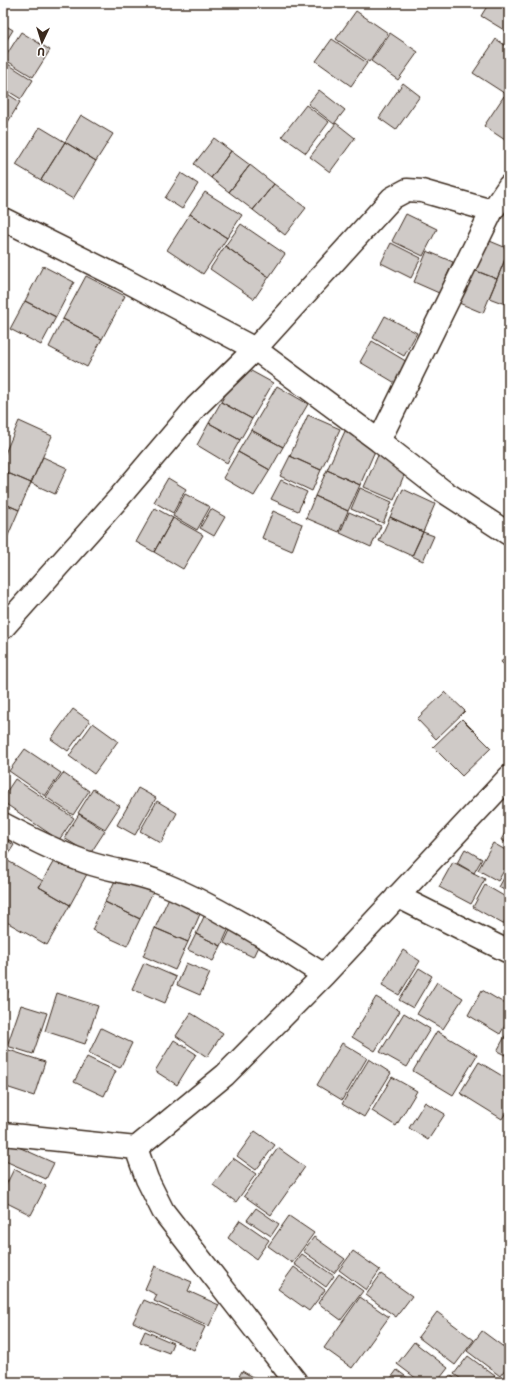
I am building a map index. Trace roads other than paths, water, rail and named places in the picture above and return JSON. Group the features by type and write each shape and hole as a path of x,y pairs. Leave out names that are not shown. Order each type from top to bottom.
{"street":[{"path":"379,441 492,211 509,186"},
{"path":"3,628 118,499 196,407 255,349 392,198 407,190 422,190 492,211"},
{"path":"3,219 121,278 255,349 379,441 443,491 509,534"},
{"path":"3,1134 136,1148 224,1075 324,975 509,777"},
{"path":"3,824 37,842 86,862 153,880 209,906 267,938 324,975"},
{"path":"397,896 509,952"},
{"path":"136,1148 147,1179 163,1211 296,1382"}]}
